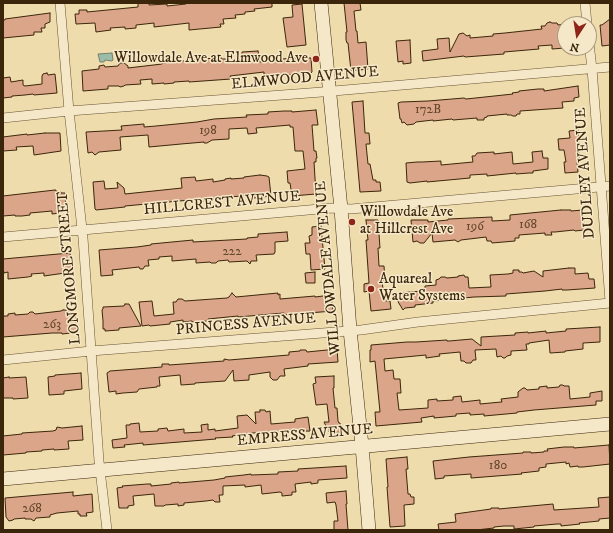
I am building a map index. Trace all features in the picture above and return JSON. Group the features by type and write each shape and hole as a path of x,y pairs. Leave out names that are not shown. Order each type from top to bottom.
{"street":[{"name":"LONGMORE STREET","path":"60,3 69,111 82,230 90,351 100,470 107,530"},
{"name":"WILLOWDALE AVENUE","path":"321,3 341,209 350,330 369,530"},
{"path":"585,3 586,16"},
{"name":"DUDLEY AVENUE","path":"591,56 605,187 610,302"},
{"name":"ELMWOOD AVENUE","path":"3,118 69,111 330,92 610,67"},
{"name":"HILLCREST AVENUE","path":"3,237 605,187"},
{"name":"PRINCESS AVENUE","path":"3,360 90,351 361,330 418,322 610,302"},
{"name":"EMPRESS AVENUE","path":"3,479 610,424"}],"shaded area":[{"path":"112,53 112,61 105,60 104,62 100,62 98,54"}],"building":[{"path":"138,3 149,3 149,5 167,4 167,6 186,3 272,3 272,7 254,9 255,11 235,15 236,18 223,19 224,24 220,24 221,27 189,30 189,23 154,27 154,23 136,25 136,28 110,28 111,30 96,32 95,23 76,24 75,14 79,14 79,10 87,10 87,12 138,7"},
{"path":"344,3 360,3 361,10 354,11 356,31 358,43 366,42 368,69 351,71 348,43 346,40 347,32"},
{"path":"302,4 306,45 287,47 283,18 293,17 292,5"},
{"path":"50,13 50,22 45,24 45,28 41,28 42,32 34,32 34,35 3,38 3,20"},
{"path":"610,19 610,45 602,46 600,25"},
{"path":"547,23 557,23 557,49 552,49 552,45 538,46 539,49 504,52 504,54 464,56 423,61 422,51 438,49 437,39 449,38 450,52 459,34 463,33 467,36 470,35 470,38 493,36 493,34 542,29 541,26 545,26"},
{"path":"410,40 411,63 403,64 403,61 398,62 396,41"},
{"path":"258,51 260,62 291,58 311,58 312,72 310,74 264,76 264,72 230,76 231,79 174,82 164,84 152,84 152,79 140,80 141,84 125,85 120,87 108,86 108,89 83,91 82,71 99,69 99,66 118,66 120,63 124,63 128,66 128,68 221,57 221,59 226,60 242,59 242,52"},
{"path":"47,73 48,75 55,74 57,93 33,94 3,98 3,78 10,77 11,82 23,80 23,85 25,86 42,84 42,76 43,74"},
{"path":"578,86 579,97 574,98 574,101 562,102 563,108 520,111 520,114 517,114 516,116 507,114 487,116 484,120 477,120 477,118 433,120 416,122 414,124 407,125 404,122 402,123 400,119 398,103 401,102 466,99 513,94 512,93 519,91 544,89 544,91"},
{"path":"363,101 365,133 369,133 370,144 366,144 368,164 370,164 373,180 380,182 381,191 360,192 352,102"},
{"path":"316,110 318,125 312,125 314,151 316,151 317,158 316,162 314,162 316,194 292,196 290,183 288,183 287,171 305,169 303,151 295,151 293,127 290,127 290,125 256,128 257,133 248,134 247,128 229,129 229,139 212,140 207,143 204,142 149,147 148,135 120,137 121,150 99,152 95,155 92,152 88,153 86,132 122,130 121,126 144,124 144,127 247,117 246,115 268,114 268,112"},
{"path":"578,130 580,162 577,162 578,172 565,173 564,162 566,162 564,150 559,150 558,139 570,138 569,131"},
{"path":"60,133 61,151 34,155 33,146 16,147 17,150 3,151 3,137"},
{"path":"542,151 543,158 548,158 548,169 533,171 533,173 487,176 487,174 470,175 470,178 427,182 407,182 406,163 441,161 441,165 473,162 472,156 475,156 477,153 494,152 494,154 512,152 513,164 533,162 532,152"},
{"path":"260,175 269,177 271,196 254,198 254,195 202,201 201,199 95,209 93,182 104,181 105,189 118,188 117,182 124,188 125,194 182,188 181,178 195,177 196,181 213,179 213,182 231,178 244,178"},
{"path":"55,190 65,193 66,210 60,210 60,213 52,214 52,211 30,213 30,215 22,216 3,216 3,196"},
{"path":"561,210 583,210 584,230 551,232 552,235 545,235 545,233 519,235 519,238 515,238 515,241 492,243 491,241 487,241 486,237 461,240 458,242 455,240 433,242 432,233 424,243 417,241 413,242 411,220 428,220 428,222 448,219 492,217 492,221 510,220 510,215"},
{"path":"366,220 378,220 380,248 378,248 379,266 384,266 385,280 382,280 384,299 386,298 386,301 390,301 391,309 371,311 369,291 364,292 364,284 369,283"},
{"path":"321,226 325,269 311,270 310,254 306,254 305,243 310,243 309,236 312,235 312,227"},
{"path":"287,232 288,241 275,242 274,254 256,255 257,261 251,261 250,264 247,261 229,262 228,260 218,261 216,263 196,263 196,259 172,261 172,256 159,257 159,259 148,260 149,266 145,266 143,269 140,269 139,267 112,270 113,275 101,276 99,250 193,240 193,242 247,239 258,237 258,234"},
{"path":"70,253 72,272 44,276 44,273 31,274 32,276 28,277 8,279 8,272 4,273 3,259"},
{"path":"575,268 575,274 588,273 589,279 594,279 595,288 562,289 506,294 506,296 433,301 433,303 415,305 415,307 405,308 403,310 397,300 400,300 399,293 422,291 425,286 436,285 436,280 441,277 447,278 464,275 465,277 468,277 469,288 491,287 490,275 508,274 513,273 513,270 519,270 519,272 523,273 534,271 543,277 543,271"},
{"path":"315,272 315,283 306,283 305,273"},
{"path":"232,293 236,297 278,293 278,295 280,294 280,299 331,295 333,311 284,315 284,313 238,316 192,322 183,322 183,320 170,322 170,324 142,326 139,302 152,301 154,316 174,314 173,302 176,302 178,299 185,301 227,298"},
{"path":"125,304 129,304 141,326 105,331 105,329 103,329 103,307 124,306"},
{"path":"63,310 75,313 77,331 62,334 52,333 3,337 3,316 8,316 8,314 15,313 15,315 28,314 30,312 35,314"},
{"path":"600,327 600,342 583,343 583,349 565,352 550,353 549,340 526,344 527,350 511,351 511,355 505,358 501,356 497,357 496,349 475,350 476,360 473,360 471,363 461,361 460,352 439,354 440,356 426,358 426,355 384,359 385,371 393,370 394,379 400,379 401,393 397,393 399,410 428,408 428,400 453,400 453,397 461,396 462,402 480,400 480,404 502,402 501,399 518,397 518,392 523,388 527,390 539,389 539,387 547,386 547,388 559,387 560,385 569,386 570,399 590,397 590,393 602,391 602,401 596,401 596,405 484,416 484,414 470,415 470,413 434,418 434,416 421,418 422,422 376,426 375,412 380,412 375,361 370,362 371,345 472,339 481,346 481,337 515,335 515,333 528,332 546,331 546,333 566,331 566,329"},
{"path":"337,349 338,362 308,364 308,366 284,369 285,376 280,376 277,380 273,380 270,377 270,372 249,375 249,380 234,381 233,370 225,381 181,385 180,375 159,377 160,386 139,389 137,392 116,394 116,391 109,392 107,373 110,371 162,367 162,364 169,365 224,361 224,359 229,360 289,355 289,352 300,350 306,350 307,352"},
{"path":"81,373 82,389 64,391 64,394 49,395 48,377"},
{"path":"334,376 333,388 335,408 337,408 341,432 332,433 329,432 329,429 324,422 329,422 327,404 316,405 313,384 316,383 315,377"},
{"path":"26,377 28,398 3,398 3,378"},
{"path":"260,410 265,410 266,412 270,411 271,424 295,422 295,419 308,417 310,431 252,433 232,436 233,437 215,438 216,439 143,445 143,443 113,448 112,440 127,438 126,425 139,423 140,432 158,431 158,429 167,428 168,431 184,429 184,433 202,432 201,425 208,424 208,430 215,429 215,431 238,428 237,416 247,415 256,424 255,412 260,412"},
{"path":"82,426 83,440 68,441 69,449 42,450 3,455 3,436 53,431 56,430 57,427"},
{"path":"609,445 610,464 570,467 569,463 566,464 566,462 546,464 546,467 539,468 539,471 521,473 522,474 471,478 471,474 444,476 444,478 435,479 433,461 523,452 544,452 548,451 547,449 564,447 574,448"},
{"path":"407,457 408,469 406,469 408,494 410,494 411,497 414,497 414,504 404,505 405,526 390,527 386,459"},
{"path":"346,466 347,478 318,480 318,483 311,484 311,482 295,484 296,492 292,492 292,495 282,496 282,493 280,492 262,494 261,485 245,487 245,485 223,486 223,495 219,495 220,502 215,502 213,500 184,503 184,505 178,506 178,504 155,506 154,494 133,496 134,505 128,506 128,508 119,508 117,488 123,487 122,486 151,484 151,486 179,482 214,480 225,477 251,474 278,474 278,472 298,471 298,469"},
{"path":"346,491 348,530 334,530 334,521 338,521 336,505 335,502 327,503 326,493"},
{"path":"73,492 73,496 92,494 93,512 86,513 87,516 80,516 78,511 57,513 50,515 50,517 36,518 34,521 25,518 9,521 6,517 5,498"},
{"path":"610,497 610,518 599,519 599,521 561,526 561,524 557,524 514,529 514,526 504,526 476,530 439,530 438,524 456,522 455,514 491,508 499,509 553,504 554,510 599,507 598,498"}],"place":[{"name":"Willowdale Ave at Elmwood Ave","path":"316,59"},
{"name":"Willowdale Ave at Hillcrest Ave","path":"352,222"},
{"name":"Aquareal Water Systems","path":"371,289"}]}
